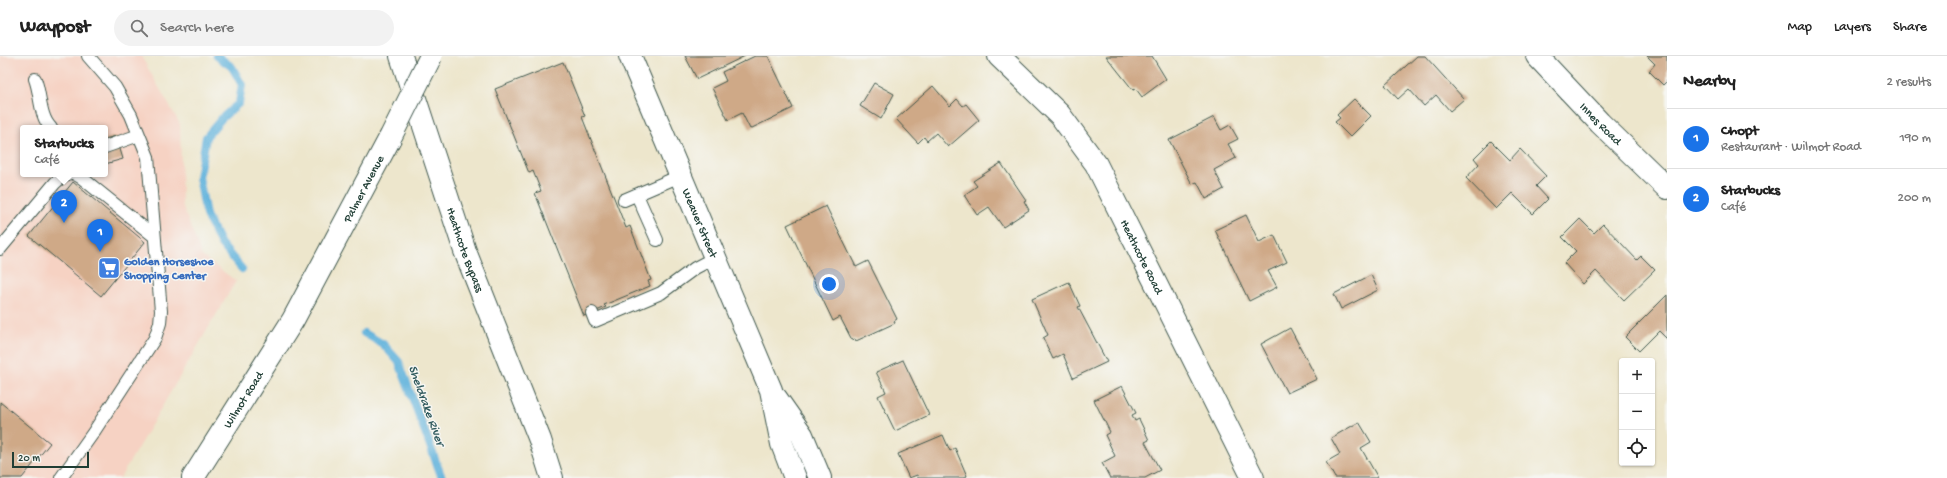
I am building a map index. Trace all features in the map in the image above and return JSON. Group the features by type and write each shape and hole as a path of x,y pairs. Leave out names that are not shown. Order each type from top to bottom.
{"street":[{"name":"Heathcote Bypass","path":"401,56 465,251 540,440 552,478"},
{"name":"Palmer Avenue","path":"293,320 390,138 431,56"},
{"name":"Weaver Street","path":"630,56 771,390 782,444 795,478"},
{"name":"Heathcote Road","path":"1000,56 1060,115 1096,164 1253,478"},
{"name":"Innes Road","path":"1537,56 1600,123 1667,188"},
{"name":"Wilmot Road","path":"193,478 293,320"},
{"name":"Weaver Street","path":"771,390 802,435 820,478"},
{"name":"Heathcote Bypass","path":"540,440 569,478"}],"lane":[{"path":"61,478 89,439 155,338 160,323 161,311 148,157 131,115 114,87 88,56"},
{"path":"35,79 40,93 41,109 48,125"},
{"path":"108,146 138,135"},
{"path":"624,200 680,176"},
{"path":"0,249 54,183 62,177"},
{"path":"80,177 154,236"},
{"path":"637,195 657,240"},
{"path":"592,313 595,321 661,293 695,268 716,257"}],"shaded area":[{"name":"Golden Horseshoe Shopping Center","path":"0,56 141,56 180,124 182,205 202,256 236,281 120,478 0,478"}],"building":[{"path":"685,56 745,56 697,79"},
{"path":"755,56 768,56 793,108 750,129 742,113 728,120 712,88 726,81 722,72"},
{"path":"1106,56 1152,56 1166,79 1142,97 1136,89 1133,90"},
{"path":"1417,56 1425,56 1464,99 1450,111 1436,95 1424,106 1409,89 1398,99 1385,85"},
{"path":"1647,56 1667,56 1667,81 1663,85 1649,71 1655,64"},
{"path":"563,62 585,116 582,117 626,228 630,226 651,280 648,281 650,286 604,305 606,307 584,316 535,193 541,191 533,171 529,173 495,89"},
{"path":"874,83 894,94 881,119 860,106"},
{"path":"933,86 950,106 957,99 963,106 966,104 979,120 948,147 936,133 927,141 924,137 918,143 896,119"},
{"path":"1354,99 1371,116 1350,137 1335,122 1340,118 1337,115"},
{"path":"1214,117 1221,130 1230,125 1238,139 1228,144 1236,158 1214,170 1224,189 1206,199 1197,182 1192,184 1169,140"},
{"path":"116,136 123,159 108,163 108,138"},
{"path":"1491,141 1510,160 1520,149 1546,176 1536,186 1548,199 1533,214 1512,193 1496,209 1466,178 1479,164 1474,158"},
{"path":"1001,163 1026,200 1024,201 1029,210 1003,227 989,207 977,215 964,195 977,186 973,181"},
{"path":"73,182 145,242 101,296 29,236"},
{"path":"826,206 856,267 868,261 897,319 894,321 895,323 856,341 855,339 852,340 840,317 833,321 787,225"},
{"path":"1246,215 1259,242 1274,235 1287,262 1268,271 1277,287 1249,301 1215,230"},
{"path":"1580,219 1594,233 1603,224 1637,260 1641,256 1655,270 1624,300 1596,271 1583,284 1564,263 1576,251 1562,237"},
{"path":"1371,275 1378,290 1341,309 1334,294"},
{"path":"1069,282 1080,306 1078,307 1107,362 1073,378 1063,354 1053,359 1043,338 1048,335 1032,299"},
{"path":"1667,295 1667,339 1659,331 1639,351 1625,337"},
{"path":"1290,328 1317,379 1287,393 1261,344"},
{"path":"903,360 929,415 895,431 878,396 886,392 876,372"},
{"path":"1122,386 1136,413 1132,415 1135,421 1139,419 1149,440 1145,442 1160,470 1145,478 1110,478 1102,463 1115,456 1105,435 1110,432 1094,400"},
{"path":"0,402 50,443 22,478 0,478"},
{"path":"1359,422 1371,442 1361,448 1378,478 1335,478 1326,462 1340,454 1331,438"},
{"path":"943,435 950,451 955,448 967,476 963,478 918,478 917,475 909,478 898,454"}],"waterway":[{"name":"Sheldrake River","path":"217,56 232,67 242,85 239,103 222,118 206,137 199,177 206,215 221,244 242,269"},
{"name":"Sheldrake River","path":"364,333 383,344 399,362 442,478"}],"place":[{"name":"Starbucks","path":"64,223"},
{"name":"Chopt","path":"100,252"},
{"name":"Golden Horseshoe Shopping Center","path":"109,268"}]}
